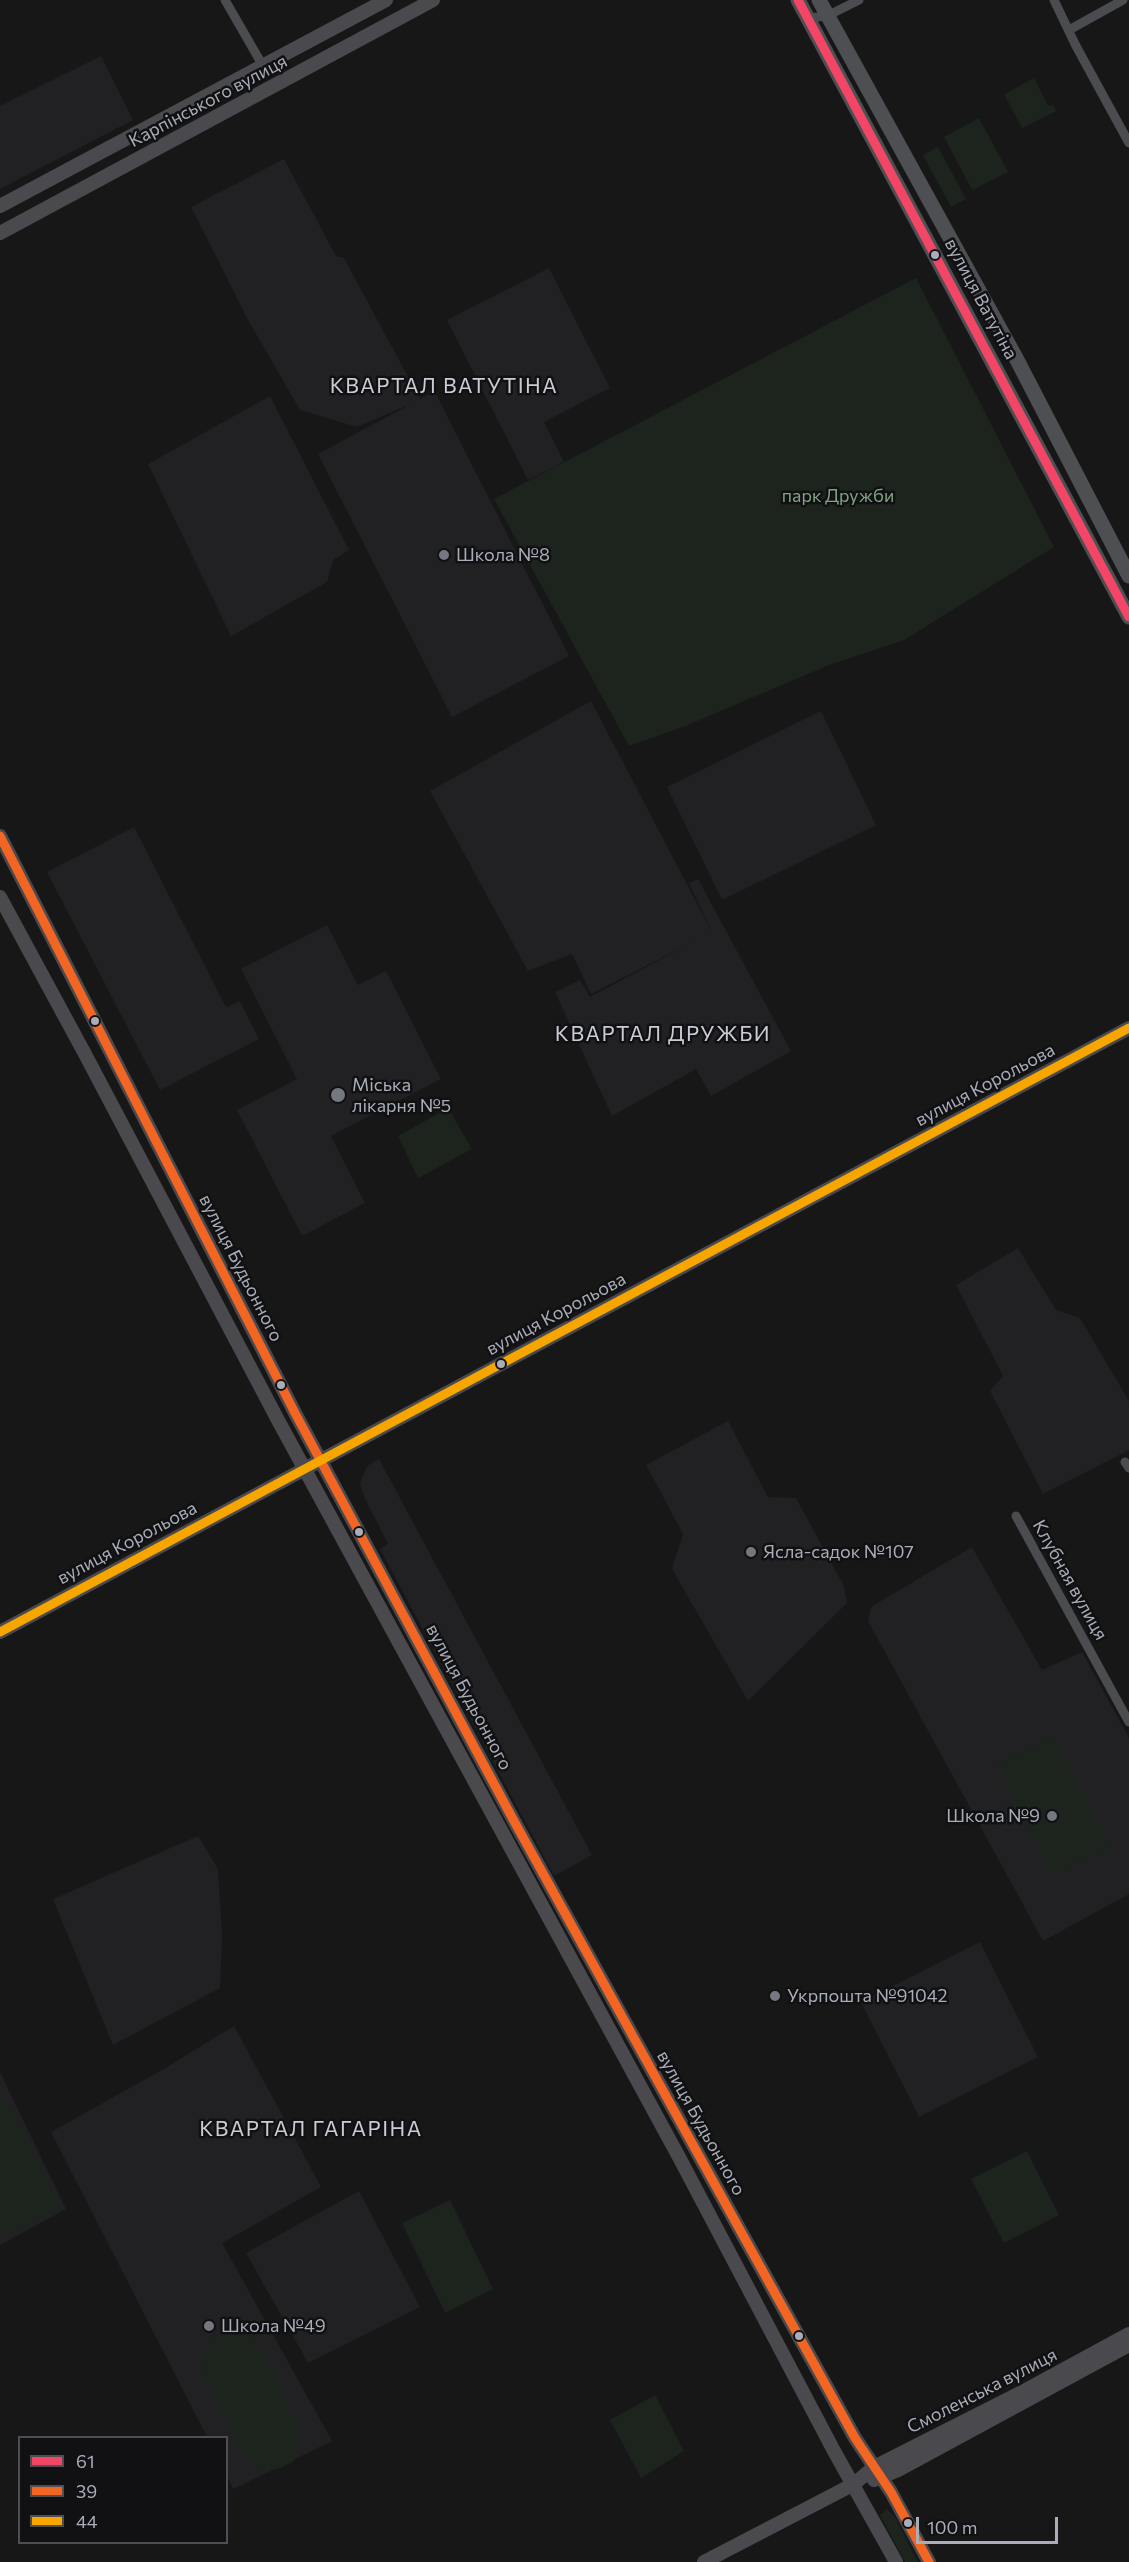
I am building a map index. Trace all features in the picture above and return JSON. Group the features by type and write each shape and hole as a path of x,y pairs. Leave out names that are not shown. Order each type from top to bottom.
{"main road":[{"name":"Карпінського вулиця","path":"0,206 386,0"},
{"name":"Карпінського вулиця","path":"0,233 433,0"},
{"name":"вулиця Ватутіна","path":"798,0 1129,617"},
{"name":"вулиця Ватутіна","path":"819,0 1015,356 1127,566"},
{"name":"вулиця Будьонного","path":"0,836 295,1413 560,1905 855,2438 878,2473 929,2562"},
{"name":"вулиця Будьонного","path":"0,897 304,1469 680,2159 834,2451 896,2562"},
{"name":"вулиця Корольова","path":"0,1632 1129,1028"},
{"name":"Смоленська вулиця","path":"878,2473 1129,2334"},
{"name":"Смоленська вулиця","path":"704,2562 1129,2345"}],"street":[{"path":"225,0 263,66"},
{"path":"808,18 827,16 859,0"},
{"path":"1054,0 1129,143"},
{"path":"1069,30 1123,0"},
{"name":"Клубная вулиця","path":"1016,1516 1129,1722"}],"shaded area":[{"path":"101,56 133,120 0,189 0,106"},
{"path":"284,159 336,256 344,258 420,399 435,392 569,656 452,717 318,454 411,404 357,427 300,410 248,320 191,207"},
{"path":"549,268 610,388 544,422 564,462 528,480 447,320"},
{"path":"270,396 349,550 333,560 327,582 231,636 148,464"},
{"path":"591,701 712,932 689,883 698,879 791,1051 711,1096 696,1069 612,1116 555,992 580,980 590,997 693,942 591,994 572,954 528,971 430,791"},
{"path":"821,711 876,825 722,900 667,787"},
{"path":"134,827 226,1007 240,1001 259,1039 160,1090 47,872"},
{"name":"Міська лікарня №5","path":"327,925 358,985 386,971 441,1079 331,1136 365,1203 302,1236 237,1110 297,1079 241,969"},
{"path":"1018,1248 1056,1310 1080,1318 1129,1401 1129,1450 1043,1494 990,1391 1003,1376 956,1285"},
{"name":"Ясла-садок №107","path":"728,1421 768,1497 796,1498 844,1586 847,1603 748,1701 672,1569 683,1534 646,1465"},
{"path":"379,1459 592,1855 554,1876 380,1549 388,1544 365,1499 360,1484 367,1466"},
{"name":"Школа №9","path":"972,1547 1042,1670 1082,1652 1129,1738 1129,1894 1043,1941 868,1621 871,1607"},
{"path":"198,1836 218,1869 222,1936 220,1988 113,2045 53,1899"},
{"path":"980,1942 1038,2057 919,2117 861,2002"},
{"name":"Школа №49","path":"234,2026 321,2187 222,2243 332,2441 233,2489 228,2478 228,2436 206,2436 51,2132 162,2070"},
{"path":"0,2072 66,2209 0,2245"},
{"path":"359,2191 420,2307 308,2363 246,2253"}],"green space":[{"path":"1034,78 1048,106 1053,105 1056,111 1022,128 1004,94"},
{"path":"979,118 1008,172 972,190 944,137"},
{"path":"938,147 966,199 951,207 923,155"},
{"name":"парк Дружби","path":"916,278 1054,547 904,640 829,665 688,725 629,746 494,499"},
{"path":"448,1108 472,1149 418,1178 398,1136"},
{"path":"1054,1735 1111,1845 1053,1876 996,1766"},
{"path":"6,2099 62,2207 6,2236 0,2225 0,2103"},
{"path":"1027,2151 1059,2215 1004,2243 971,2179"},
{"path":"450,2200 493,2289 445,2313 402,2223"},
{"path":"224,2332 239,2332 253,2339 262,2349 299,2427 299,2446 294,2461 281,2468 267,2471 255,2466 243,2454 204,2377 202,2358 207,2343"},
{"path":"655,2395 684,2451 641,2478 610,2420"},
{"path":"887,2509 895,2517 918,2562 905,2562 880,2515"}],"transit line":[{"name":"61","path":"798,0 1129,617"},
{"name":"39","path":"0,836 295,1413 514,1821 855,2438 891,2492 929,2562"},
{"name":"44","path":"0,1632 1129,1028"}],"place":[{"name":"Школа №8","path":"444,555"},
{"name":"Міська лікарня №5","path":"338,1095"},
{"name":"Ясла-садок №107","path":"751,1552"},
{"name":"Школа №9","path":"1052,1816"},
{"name":"Укрпошта №91042","path":"775,1996"},
{"name":"Школа №49","path":"209,2326"}],"district":[{"name":"КВАРТАЛ ВАТУТІНА","path":"444,386"},
{"name":"КВАРТАЛ ДРУЖБИ","path":"663,1034"},
{"name":"КВАРТАЛ ГАГАРІНА","path":"311,2129"}]}
